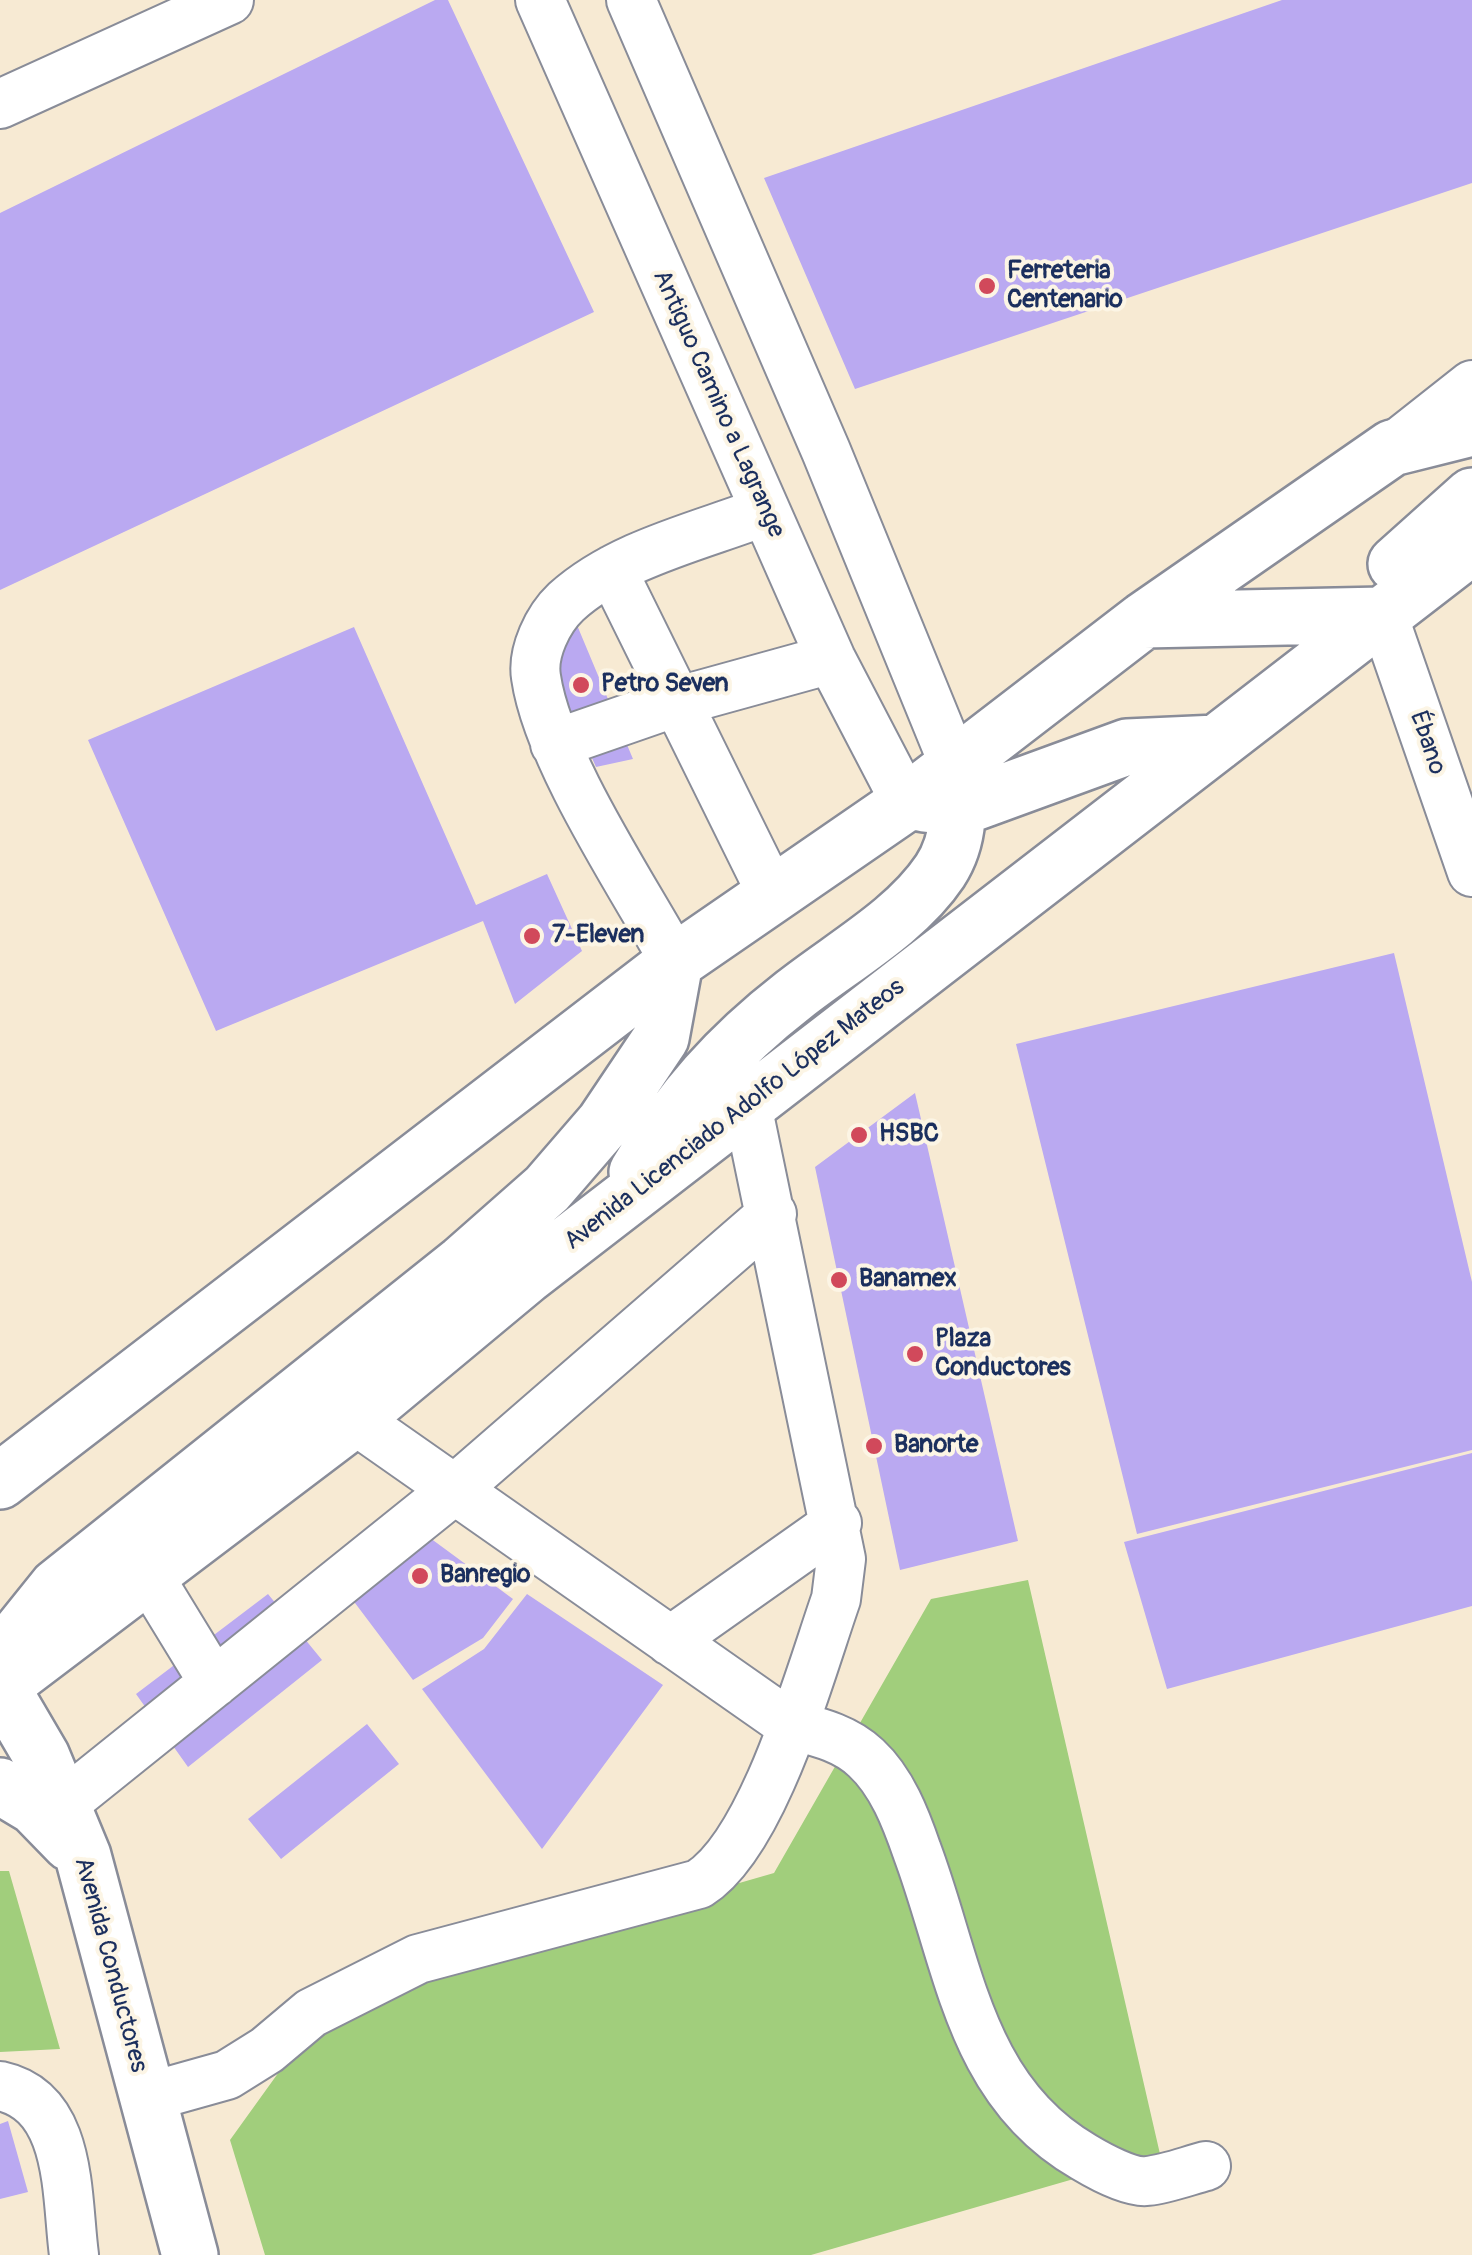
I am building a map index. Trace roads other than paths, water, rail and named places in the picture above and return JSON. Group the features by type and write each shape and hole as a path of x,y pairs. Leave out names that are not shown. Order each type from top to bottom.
{"main road":[{"path":"618,1205 700,1077 790,998 925,890 952,848 957,787 1144,620 1392,448 1472,428"},
{"path":"1144,620 1383,614 1387,582 1395,564 1472,496"},
{"name":"Avenida Licenciado Adolfo López Mateos","path":"0,1687 354,1418 618,1205 1472,546"},
{"path":"0,1480 675,962 906,802 1127,747 1217,743"},
{"path":"0,1687 16,1638 57,1587 464,1263 546,1188 604,1123 661,1038 675,962"},
{"name":"Avenida Conductores","path":"0,1687 63,1804 83,1856 189,2255"},
{"path":"0,1786 35,1806 83,1856"}],"street":[{"path":"0,104 229,0"},
{"name":"Antiguo Camino a Lagrange","path":"540,0 831,658 906,802"},
{"path":"631,0 826,451 957,787"},
{"path":"1392,448 1472,385"},
{"path":"675,962 555,744 535,675 537,649 564,604 612,570 765,511"},
{"path":"612,570 773,896"},
{"name":"Ébano","path":"1383,614 1472,872"},
{"path":"555,744 679,701 831,658"},
{"path":"145,2098 227,2075 267,2050 310,2013 418,1960 700,1884 722,1870 746,1834 791,1725 836,1599 841,1559 837,1523 747,1105"},
{"path":"63,1804 454,1490 772,1214"},
{"path":"354,1418 791,1725 838,1738 868,1759 890,1789 932,1890 970,2024 1001,2075 1050,2138 1094,2163 1142,2182 1206,2166"},
{"path":"670,1641 837,1523"},
{"path":"148,1574 214,1683"},
{"path":"0,2086 23,2092 40,2105 60,2141 74,2255"}],"place":[{"name":"Ferreteria Centenario","path":"987,286"},
{"name":"Petro Seven","path":"581,685"},
{"name":"7-Eleven","path":"532,936"},
{"name":"HSBC","path":"859,1135"},
{"name":"Banamex","path":"839,1280"},
{"name":"Plaza Conductores","path":"915,1354"},
{"name":"Banorte","path":"874,1446"},
{"name":"Banregio","path":"420,1576"}]}
